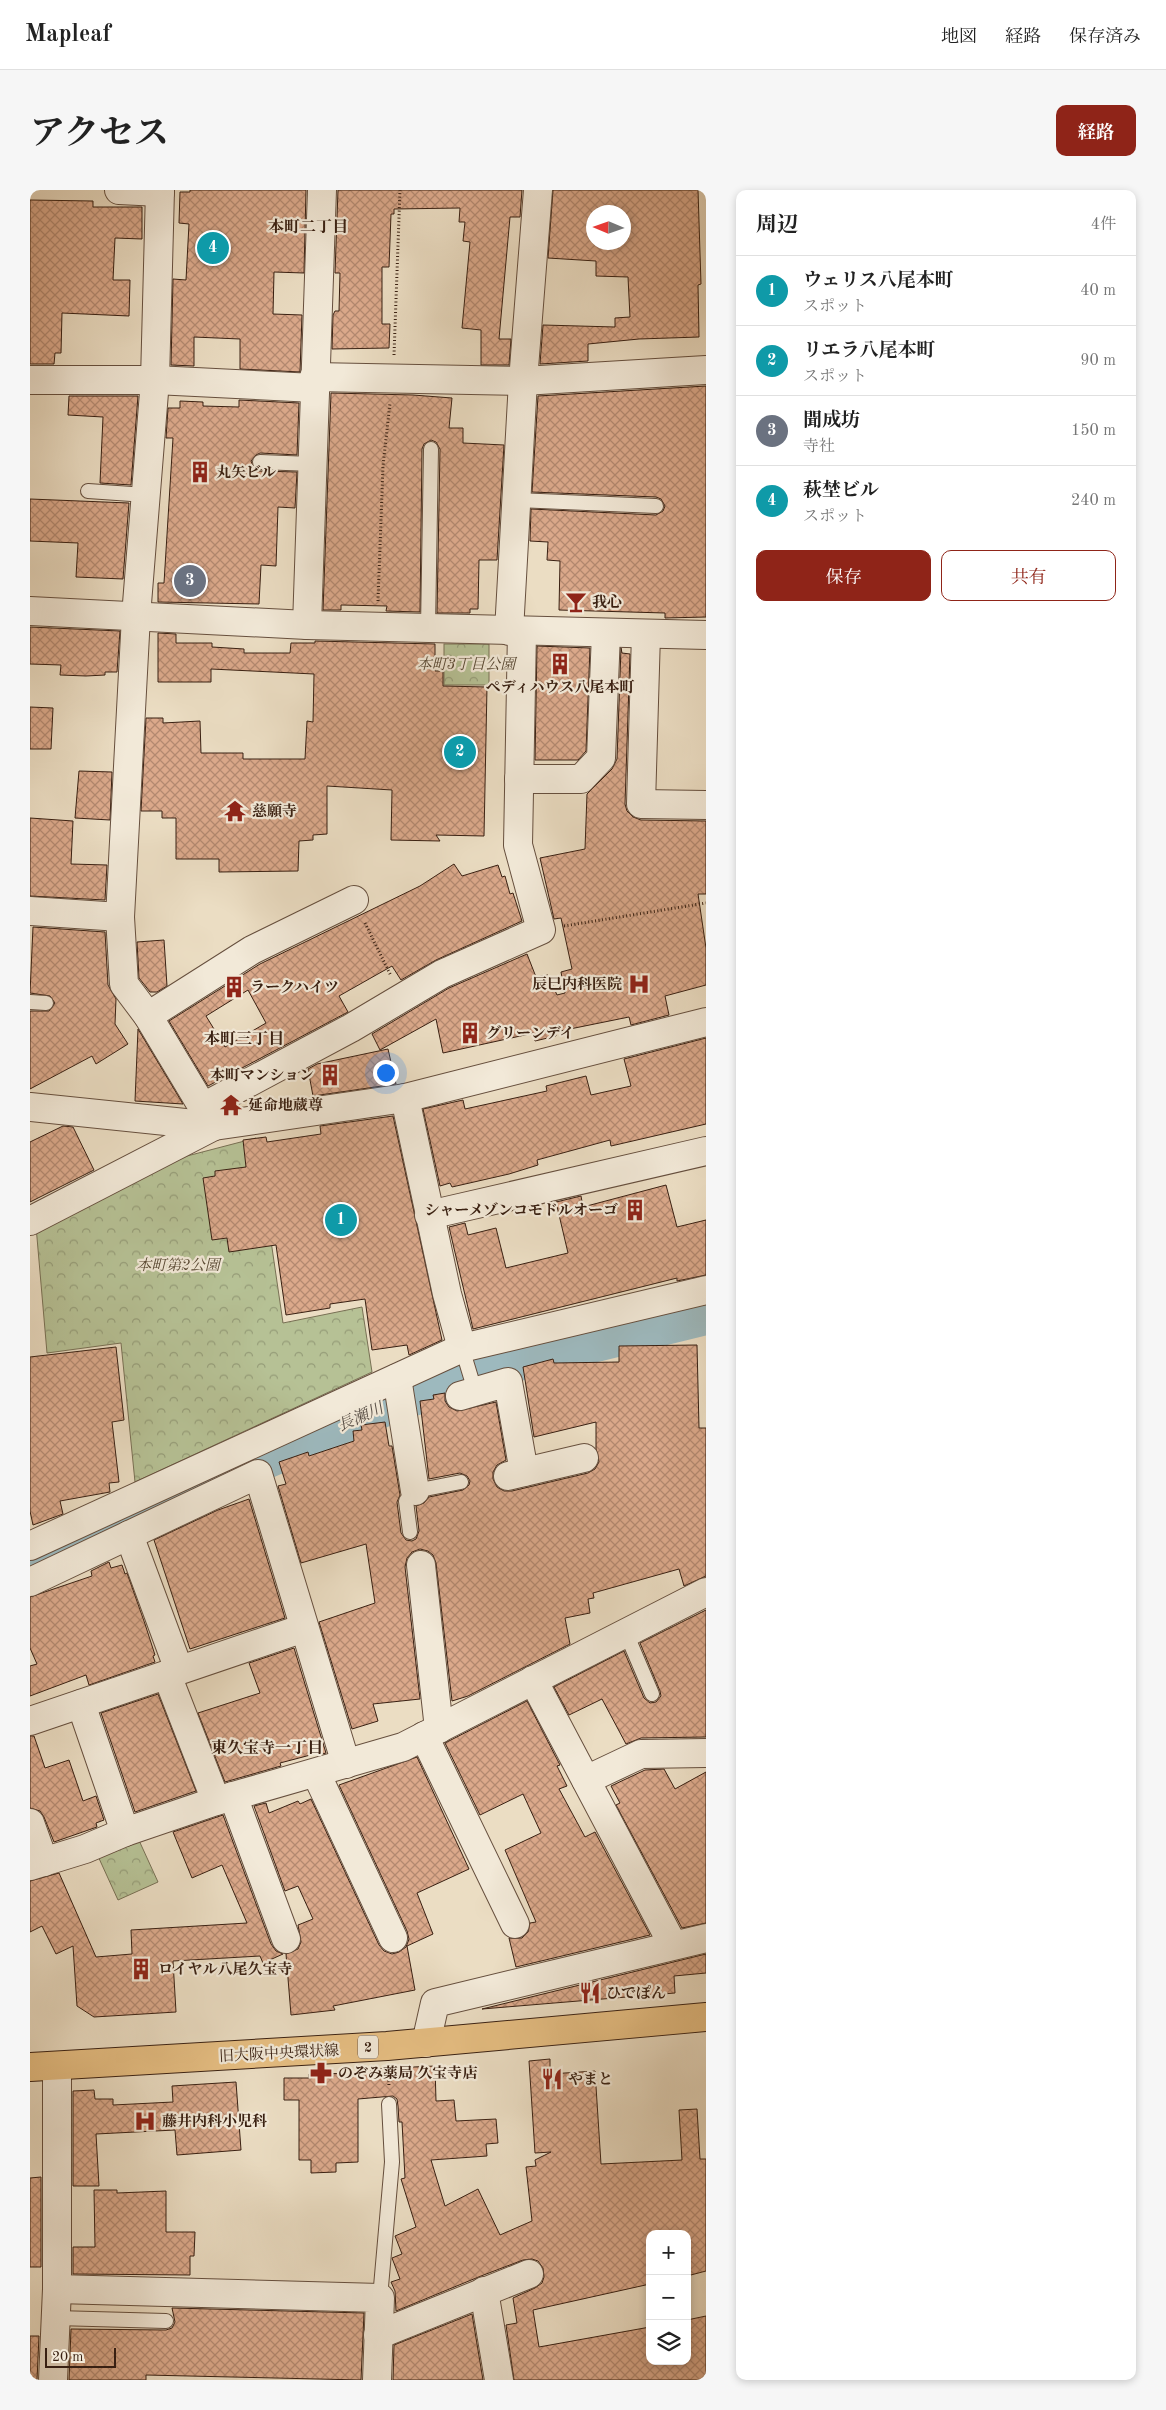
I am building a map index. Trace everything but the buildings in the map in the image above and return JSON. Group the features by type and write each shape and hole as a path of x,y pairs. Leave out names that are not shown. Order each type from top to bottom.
{"main road":[{"name":"旧大阪中央環状線","path":"30,2067 387,2046 706,2017"}],"street":[{"path":"119,190 160,191 155,380 136,616 120,917 124,984 148,1016 209,1116"},
{"path":"306,625 322,190"},
{"path":"30,1221 209,1116 442,974 542,930 518,845 519,779 516,631 517,500 523,381 538,190"},
{"path":"30,380 314,383 392,378 523,381 706,370"},
{"path":"30,611 306,625 706,635"},
{"path":"519,779 581,779 601,758 606,633"},
{"path":"646,634 641,804 706,805"},
{"path":"148,1016 252,950 354,900"},
{"path":"30,911 120,917"},
{"path":"30,1107 209,1116 405,1098 706,1022"},
{"path":"405,1098 447,1294 463,1352"},
{"path":"429,1215 706,1151"},
{"path":"30,1545 399,1390 463,1352 706,1290"},
{"path":"468,1389 508,1382 516,1474 584,1458"},
{"path":"399,1390 415,1491"},
{"path":"30,1582 258,1474 346,1764"},
{"path":"129,1536 173,1672 224,1798 286,1939"},
{"path":"421,1564 431,1732 515,1924"},
{"path":"30,1823 37,1864 86,1849 125,1832 224,1798 403,1747 706,1592"},
{"path":"30,1721 304,1628"},
{"path":"533,1680 673,1946"},
{"path":"81,1704 125,1832"},
{"path":"586,1780 641,1754 706,1753"},
{"path":"316,1773 393,1938"},
{"path":"426,2043 435,2003 706,1938"},
{"path":"53,2380 57,2289 57,2066"},
{"path":"378,2335 530,2274"},
{"path":"57,2289 380,2298 377,2380"},
{"path":"484,2291 499,2380"}],"lane":[{"path":"428,628 431,449"},
{"path":"260,462 312,464"},
{"path":"88,491 146,495"},
{"path":"517,500 656,506"},
{"path":"30,1002 46,1003"},
{"path":"463,1352 468,1389"},
{"path":"410,1532 406,1501 415,1491 461,1482"},
{"path":"626,1633 652,1694"},
{"path":"380,2298 392,2162 389,2104"},
{"path":"56,2318 166,2321"}],"path":[{"path":"377,627 383,466 392,378 400,190"},
{"path":"354,900 402,998"},
{"path":"542,930 706,903"},
{"path":"387,2046 389,2104"}],"green space":[{"name":"本町3丁目公園","path":"444,644 489,644 489,685 444,685"},
{"name":"本町第2公園","path":"256,1138 283,1323 362,1307 372,1372 135,1482 121,1343 47,1353 36,1226 187,1156"},
{"path":"137,1836 158,1882 118,1900 97,1854"}],"waterway":[{"name":"長瀬川","path":"30,1562 392,1402 514,1361 706,1314"}],"place":[{"name":"萩埜ビル","path":"213,248"},
{"name":"丸矢ビル","path":"200,472"},
{"name":"聞成坊","path":"190,581"},
{"name":"我心","path":"576,602"},
{"name":"ペディハウス八尾本町","path":"560,664"},
{"name":"リエラ八尾本町","path":"460,752"},
{"name":"慈願寺","path":"235,811"},
{"name":"辰巳内科医院","path":"639,984"},
{"name":"ラークハイツ","path":"234,987"},
{"name":"グリーンデイ","path":"470,1033"},
{"name":"本町マンション","path":"330,1075"},
{"name":"延命地蔵尊","path":"231,1105"},
{"name":"シャーメゾンコモドルオーゴ","path":"635,1210"},
{"name":"ウェリス八尾本町","path":"341,1220"},
{"name":"ロイヤル八尾久宝寺","path":"141,1969"},
{"name":"ひでぽん","path":"590,1993"},
{"name":"のぞみ薬局 久宝寺店","path":"321,2073"},
{"name":"やまと","path":"552,2079"},
{"name":"藤井内科小児科","path":"145,2121"}],"district":[{"name":"本町二丁目","path":"308,226"},
{"name":"本町三丁目","path":"244,1038"},
{"name":"東久宝寺一丁目","path":"267,1747"}]}
